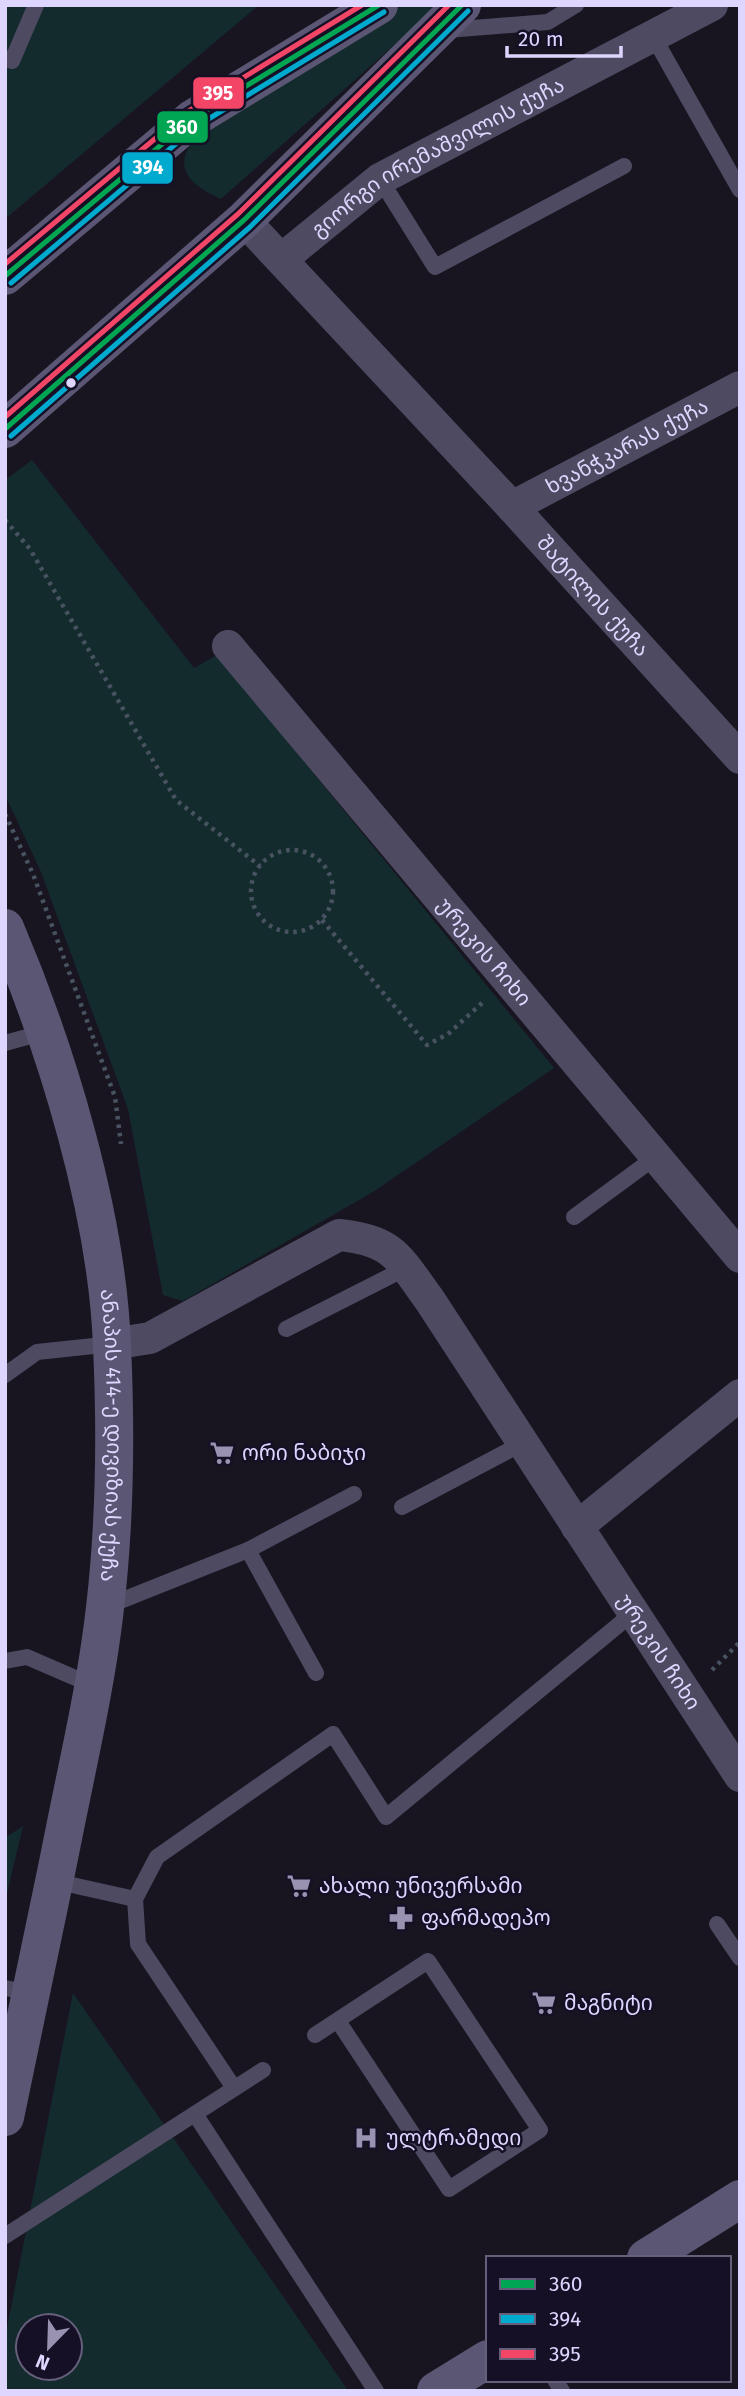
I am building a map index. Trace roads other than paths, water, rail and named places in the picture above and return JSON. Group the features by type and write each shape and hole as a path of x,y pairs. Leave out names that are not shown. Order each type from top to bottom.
{"street":[{"path":"5,276 192,119 379,5"},
{"name":"გიორგი ირემაშვილის ქუჩა","path":"282,259 380,179 712,5"},
{"path":"5,429 244,220 449,18"},
{"name":"შატილის ქუჩა","path":"244,220 512,507 740,758"},
{"name":"ხვანჭკარას ქუჩა","path":"512,507 740,387"},
{"name":"ურეკის ჩიხი","path":"228,646 740,1257"},
{"name":"ანაპის 414-ე დივიზიას ქუჩა","path":"5,928 45,1032 75,1133 104,1269 112,1345 111,1522 105,1607 94,1686 54,1881 18,1990 5,2117"},
{"name":"ურეკის ჩიხი","path":"112,1345 150,1338 339,1235 370,1238 394,1252 429,1299 740,1776"},
{"path":"578,1527 740,1395"},
{"path":"649,2256 740,2199"},
{"path":"436,2391 486,2360"}],"lane":[{"path":"5,58 12,61 36,5"},
{"path":"449,18 548,22 576,5"},
{"path":"653,36 740,190"},
{"path":"380,179 435,267 624,166"},
{"path":"5,1044 45,1032"},
{"path":"574,1217 657,1156"},
{"path":"286,1329 407,1268"},
{"path":"5,1375 37,1352 112,1345"},
{"path":"402,1507 523,1443"},
{"path":"105,1607 248,1550 355,1494"},
{"path":"248,1550 316,1673"},
{"path":"234,2088 138,1944 135,1899 157,1857 333,1734 386,1817 633,1613"},
{"path":"5,1661 27,1657 94,1686"},
{"path":"54,1881 135,1899"},
{"path":"717,1924 740,1958"},
{"path":"315,2035 428,1961 540,2130 449,2189 338,2021"},
{"path":"5,2236 263,2070"},
{"path":"195,2113 376,2391"}],"place":[{"name":"ორი ნაბიჯი","path":"222,1453"},
{"name":"ახალი უნივერსამი","path":"299,1886"},
{"name":"ფარმადეპო","path":"401,1918"},
{"name":"მაგნიტი","path":"544,2003"},
{"name":"ულტრამედი","path":"366,2138"}]}
